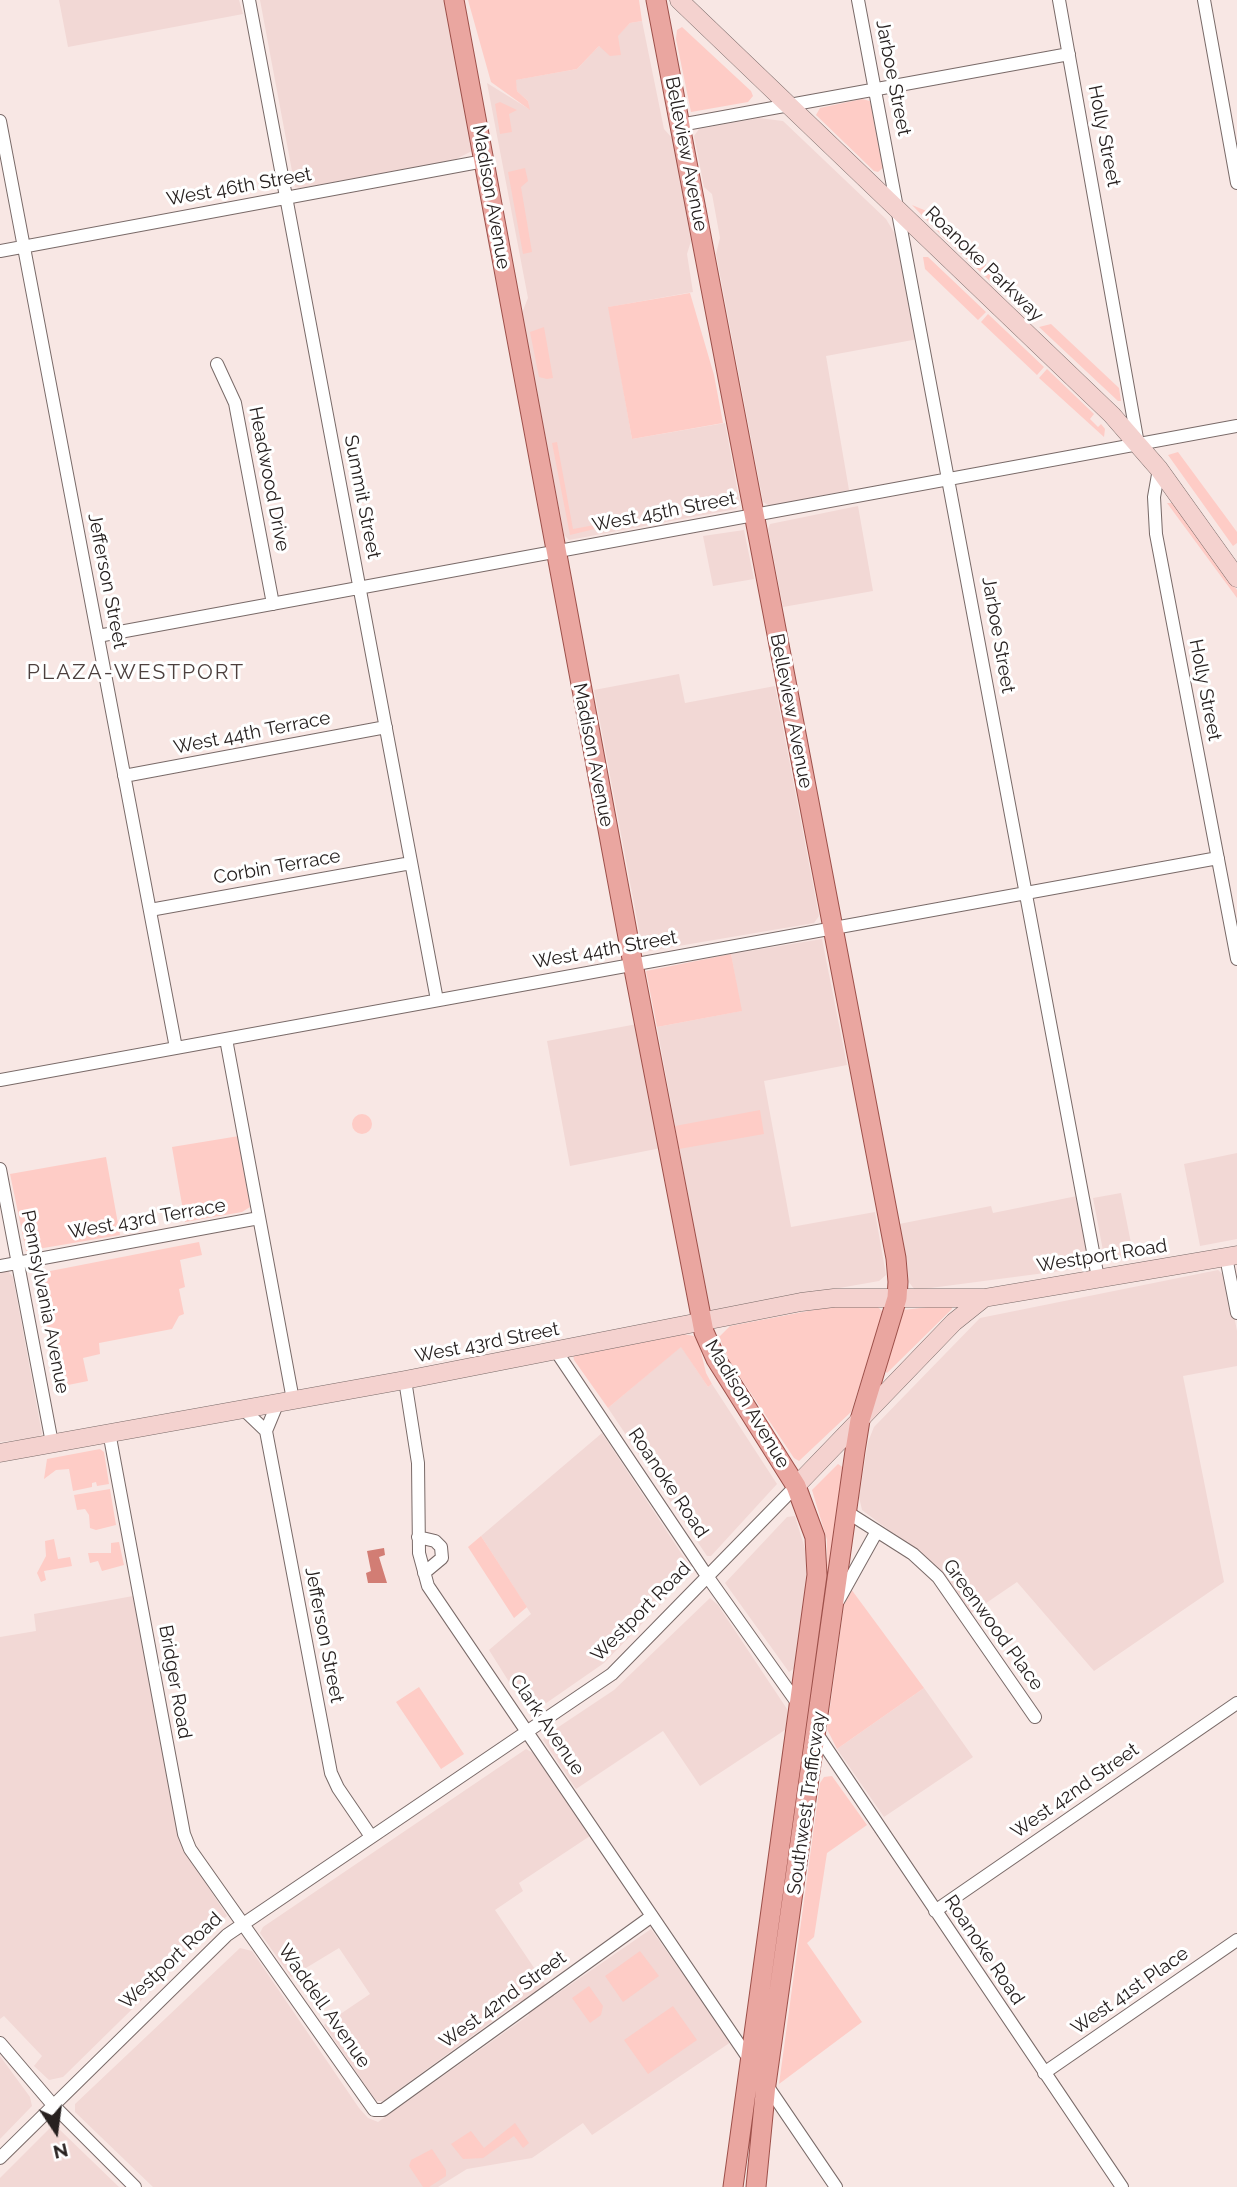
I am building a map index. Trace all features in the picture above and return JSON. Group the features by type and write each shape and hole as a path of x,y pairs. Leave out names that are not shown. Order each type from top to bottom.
{"main road":[{"name":"Madison Avenue","path":"454,0 702,1322 716,1359 796,1486"},
{"name":"Belleview Avenue","path":"656,0 896,1258 897,1298 860,1420"},
{"name":"Southwest Trafficway","path":"756,2187 766,2084 860,1420"},
{"name":"Southwest Trafficway","path":"733,2187 817,1575 815,1537 796,1486"}],"street":[{"name":"Summit Street","path":"249,0 437,1000"},
{"name":"Roanoke Parkway","path":"679,0 1112,415 1159,469 1237,578"},
{"name":"Jarboe Street","path":"858,0 1098,1278"},
{"path":"1203,0 1237,183"},
{"name":"Holly Street","path":"1063,3 1069,54 1138,444"},
{"path":"680,125 1069,54"},
{"name":"Jefferson Street","path":"0,121 176,1048"},
{"name":"West 46th Street","path":"0,251 484,161"},
{"name":"Headwood Drive","path":"217,364 235,402 273,604"},
{"name":"West 45th Street","path":"98,636 1237,426"},
{"name":"Holly Street","path":"1159,469 1154,497 1156,534 1237,958"},
{"name":"West 44th Terrace","path":"124,776 386,727"},
{"name":"West 44th Street","path":"0,1080 1218,858"},
{"name":"Corbin Terrace","path":"150,910 411,863"},
{"path":"226,1039 259,1218 286,1401 266,1431 243,1409"},
{"name":"Pennsylvania Avenue","path":"0,1169 52,1443"},
{"name":"West 43rd Terrace","path":"0,1266 259,1218"},
{"path":"1232,1256 1237,1313"},
{"name":"Westport Road","path":"0,2158 227,1935 370,1835 612,1674 954,1321 984,1298 1232,1256"},
{"name":"West 43rd Street","path":"0,1453 405,1380 834,1298 984,1298"},
{"name":"Roanoke Road","path":"556,1351 707,1576 799,1704"},
{"name":"Clark Avenue","path":"405,1380 418,1463 418,1536 428,1586 749,2059"},
{"name":"Jefferson Street","path":"266,1431 331,1773 370,1835"},
{"name":"Bridger Road","path":"110,1432 184,1834 243,1923"},
{"name":"Greenwood Place","path":"847,1512 913,1555 938,1577 1035,1717"},
{"path":"834,1607 877,1531"},
{"path":"418,1536 435,1541 441,1547 442,1558 424,1573"},
{"name":"West 42nd Street","path":"935,1911 1237,1703"},
{"name":"Roanoke Road","path":"817,1734 1122,2187"},
{"name":"West 42nd Street","path":"374,2110 383,2110 652,1916"},
{"name":"Waddell Avenue","path":"243,1923 374,2110"},
{"name":"West 41st Place","path":"1044,2073 1237,1940"},
{"path":"0,2043 53,2105 135,2187"},
{"path":"766,2084 836,2187"}],"shaded area":[{"path":"59,0 239,0 243,14 68,47"},
{"path":"260,0 446,0 472,151 454,160 295,187"},
{"path":"468,0 639,0 642,21 630,23 618,36 621,55 610,56 599,46 577,69 516,80 517,91 528,101 530,110 491,82"},
{"path":"642,21 664,129 672,138 675,149 691,241 687,254 693,292 609,307 632,439 725,423 740,504 736,509 569,540 564,535 522,313 528,298 487,83 529,109 528,101 517,91 515,80 577,69 599,46 620,54 617,36 630,23"},
{"path":"682,27 751,91 753,96 748,102 691,112 676,39 677,30"},
{"path":"862,99 870,101 872,105 884,167 878,172 816,115 820,108"},
{"path":"500,102 517,110 509,114 512,132 500,134 495,104"},
{"path":"759,118 783,121 886,219 895,234 918,339 826,356 849,490 770,506 763,502 716,254 720,238 712,194 704,187 694,136 699,129"},
{"path":"525,168 528,181 521,187 532,252 523,254 508,172"},
{"path":"912,205 929,212 955,235 948,242"},
{"path":"957,238 1019,295 1012,302 951,244"},
{"path":"923,257 928,257 986,312 978,320 925,269"},
{"path":"690,293 714,375 723,423 632,439 608,307"},
{"path":"988,314 1044,367 1037,375 981,322"},
{"path":"1051,324 1119,388 1121,401 1039,327"},
{"path":"544,327 553,378 547,379 539,377 530,332"},
{"path":"1047,369 1094,414 1090,419 1098,427 1101,424 1105,429 1104,437 1039,378"},
{"path":"557,442 573,529 611,522 611,525 570,535 552,443"},
{"path":"1178,452 1237,532 1237,543 1233,546 1168,455"},
{"path":"1167,503 1174,503 1237,590 1237,598"},
{"path":"858,506 873,591 783,607 768,529 770,524"},
{"path":"744,530 754,579 713,586 703,536"},
{"path":"679,674 685,703 775,686 819,916 814,923 643,952 594,690"},
{"path":"822,939 847,1065 764,1081 791,1227 875,1212 886,1275 879,1281 709,1311 657,1027 741,1011 731,954"},
{"path":"731,954 742,1011 657,1027 646,971"},
{"path":"637,1024 661,1148 570,1166 547,1041"},
{"path":"760,1110 764,1134 679,1149 675,1126"},
{"path":"358,1114 366,1114 372,1124 366,1134 358,1134 352,1128 352,1120"},
{"path":"239,1136 250,1207 242,1212 185,1222 172,1147"},
{"path":"1237,1153 1237,1239 1200,1246 1184,1164"},
{"path":"106,1157 120,1235 26,1251 10,1174"},
{"path":"1121,1193 1134,1258 1111,1262 1104,1256 1093,1198"},
{"path":"1077,1196 1089,1260 1088,1265 1083,1268 915,1290 908,1281 899,1224 991,1206 993,1213"},
{"path":"199,1242 202,1255 180,1260 185,1287 179,1289 184,1314 179,1316 172,1329 99,1343 100,1354 83,1358 88,1381 58,1387 37,1277 40,1273"},
{"path":"1218,1270 1227,1278 1237,1331 1237,1366 1183,1376 1224,1582 1094,1671 1017,1582 970,1614 933,1563 862,1510 859,1497 868,1442 874,1427 980,1318"},
{"path":"8,1271 13,1277 42,1434 36,1438 0,1442 0,1273"},
{"path":"951,1304 952,1309 887,1373 884,1370 904,1310"},
{"path":"834,1306 877,1306 882,1311 882,1316 851,1412 799,1461 794,1458 730,1362 719,1337 730,1326"},
{"path":"683,1334 694,1336 699,1344 706,1373 712,1384 708,1387 681,1347 608,1408 574,1360 573,1355"},
{"path":"681,1346 708,1387 712,1384 777,1484 711,1556 707,1556 608,1408"},
{"path":"602,1433 693,1571 604,1663 542,1706 528,1707 521,1701 489,1650 531,1614 481,1536"},
{"path":"100,1449 104,1452 109,1484 97,1486 96,1482 92,1483 92,1487 73,1491 69,1469 56,1470 44,1479 47,1459"},
{"path":"838,1464 844,1468 827,1589 827,1540 812,1490"},
{"path":"110,1489 116,1525 96,1530 90,1528 89,1515 85,1509 77,1510 74,1495"},
{"path":"795,1516 805,1549 808,1576 796,1667 789,1672 725,1583 787,1517"},
{"path":"481,1536 527,1607 514,1618 468,1547"},
{"path":"54,1539 58,1559 70,1557 72,1566 44,1571 46,1580 41,1582 37,1573 46,1556 45,1541"},
{"path":"119,1542 124,1565 102,1571 98,1561 90,1563 88,1553 111,1553 111,1543"},
{"path":"384,1548 385,1555 379,1557 387,1583 368,1583 366,1573 371,1571 367,1551"},
{"path":"851,1589 924,1688 837,1749 827,1729 844,1605"},
{"path":"133,1596 176,1818 188,1856 227,1916 63,2077 49,2080 34,2066 42,2056 4,2016 0,2019 0,1637 36,1631 34,1614"},
{"path":"710,1598 718,1605 787,1709 788,1728 700,1786 663,1731 576,1789 543,1740 545,1736 614,1690"},
{"path":"419,1687 464,1754 441,1769 396,1702"},
{"path":"924,1688 973,1757 884,1817 837,1749"},
{"path":"526,1749 533,1753 590,1836 519,1883 523,1891 495,1910 545,1984 554,1996 651,1929 731,2042 592,2135 583,2123 532,2158 467,2169 438,2187 153,2187 75,2112 75,2104 240,1948 252,1951 359,2108 368,2118 378,2122 529,2015 520,2001 383,2101 376,2101 324,2025 370,1994 339,1948 291,1977 260,1933 263,1927"},
{"path":"832,1776 867,1825 827,1853 814,1937 807,1943 862,2022 779,2084 820,1783 824,1777"},
{"path":"640,1951 659,1976 623,2002 605,1976"},
{"path":"589,1986 603,2006 601,2015 590,2023 572,1998"},
{"path":"673,2006 697,2040 648,2074 624,2040"},
{"path":"0,2056 30,2097 32,2106 0,2139"},
{"path":"515,2123 529,2143 523,2148 514,2136 483,2158 463,2159 451,2144 471,2131 484,2148"},
{"path":"50,2128 59,2129 119,2187 0,2187 0,2178"},
{"path":"432,2149 446,2170 446,2176 429,2187 423,2187 409,2166 411,2160"}],"district":[{"name":"PLAZA-WESTPORT","path":"136,673"}]}
